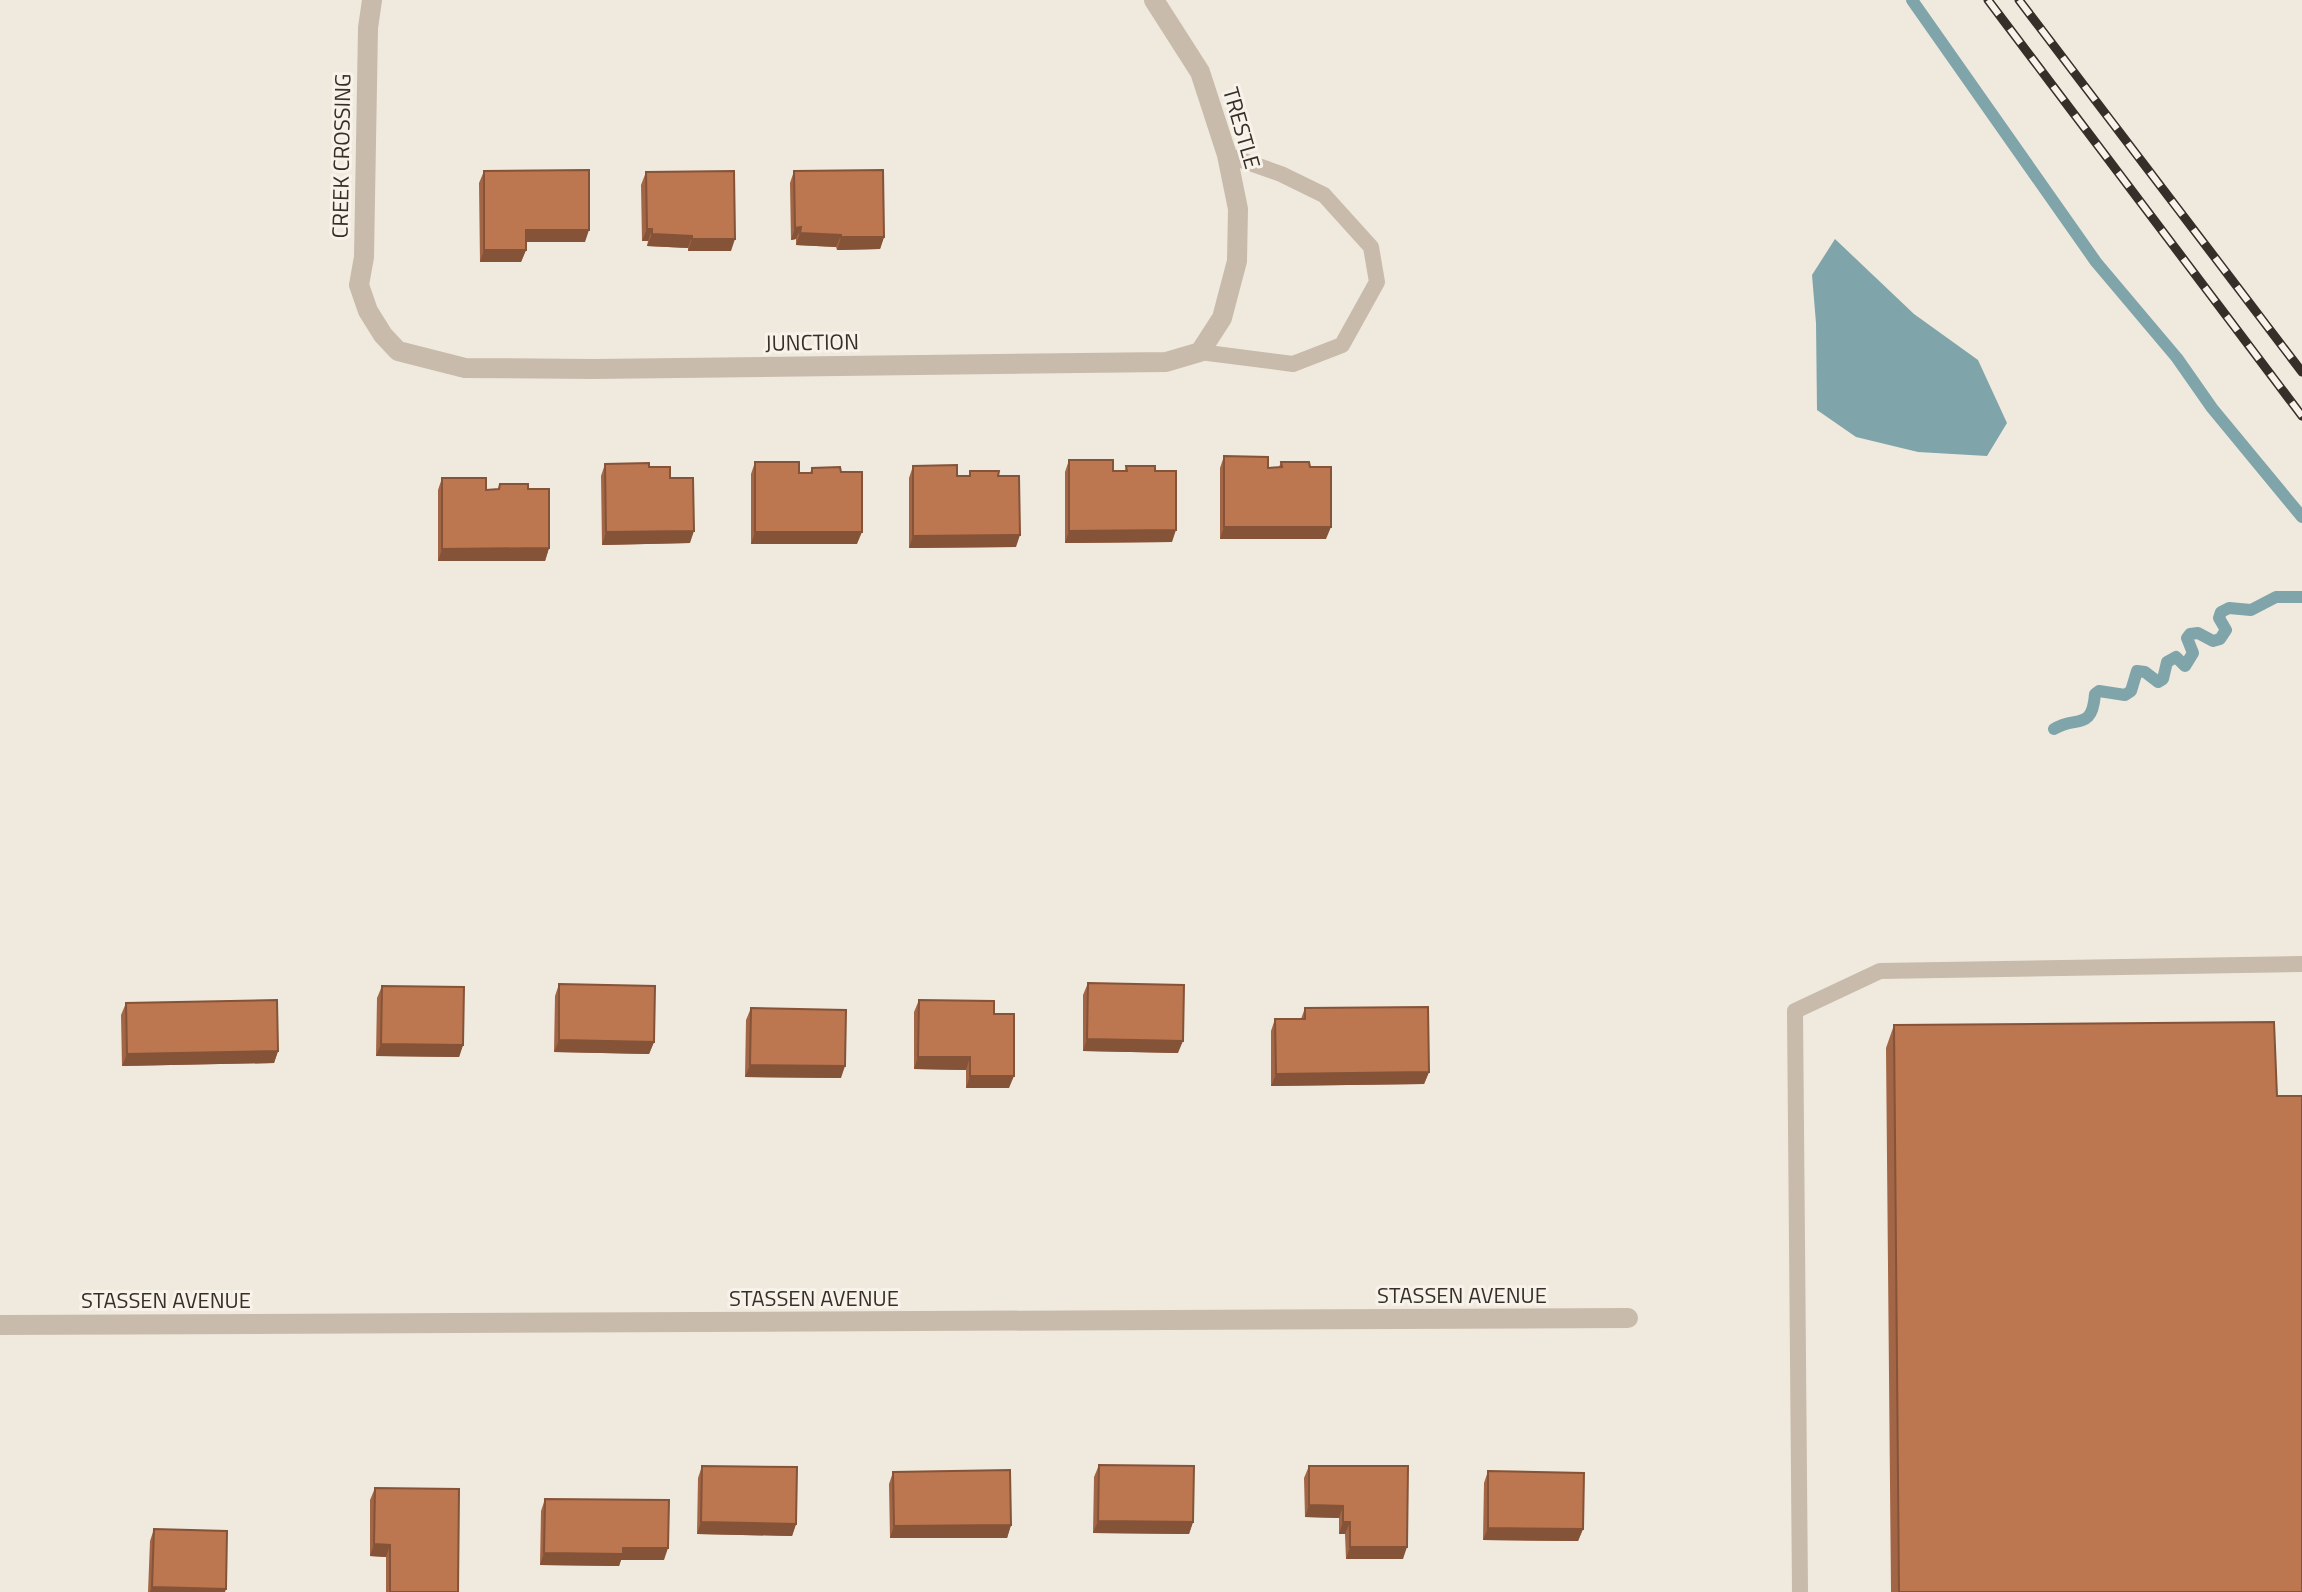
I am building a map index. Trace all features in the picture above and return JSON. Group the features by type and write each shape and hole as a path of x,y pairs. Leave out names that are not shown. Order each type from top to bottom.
{"street":[{"name":"CREEK CROSSING","path":"368,311 359,285 364,257 368,28 372,0"},
{"name":"TRESTLE","path":"1154,0 1200,72 1227,155 1238,209 1237,261 1222,318 1200,352"},
{"name":"JUNCTION","path":"368,311 398,351 465,368 1166,362 1200,352"},
{"name":"STASSEN AVENUE","path":"0,1325 1628,1318"}],"lane":[{"path":"1200,352 1293,364 1342,345 1377,282 1371,247 1324,195 1281,174 1227,155"},
{"path":"1800,1592 1795,1011 1880,971 2302,964"}],"water":[{"path":"1835,239 1914,314 1978,360 2007,423 1987,456 1918,452 1856,437 1817,410 1812,275"}],"building":[{"path":"589,170 589,230 526,230 526,250 484,250 484,171"},
{"path":"883,170 884,237 800,233 801,227 795,228 794,171"},
{"path":"734,171 735,239 692,239 692,236 652,234 652,229 647,229 646,172"},
{"path":"1224,456 1268,457 1268,468 1282,467 1281,462 1309,462 1310,467 1331,467 1331,527 1224,527"},
{"path":"1069,460 1113,460 1113,471 1127,471 1126,466 1155,466 1155,471 1176,471 1176,530 1069,531"},
{"path":"755,462 799,462 799,473 812,473 812,468 840,467 841,472 862,472 862,532 755,532"},
{"path":"649,463 649,467 670,467 670,478 693,478 694,531 606,532 605,464"},
{"path":"957,465 957,476 970,476 970,471 999,471 998,476 1019,476 1020,535 913,536 913,466"},
{"path":"442,478 486,478 486,490 499,489 500,484 528,484 528,489 549,489 549,548 442,549"},
{"path":"1088,983 1184,985 1183,1041 1087,1039"},
{"path":"559,984 655,986 654,1042 559,1040"},
{"path":"382,986 464,987 463,1045 381,1044"},
{"path":"277,1000 278,1051 127,1054 126,1003"},
{"path":"919,1000 994,1001 994,1014 1014,1014 1014,1076 970,1076 970,1057 918,1057"},
{"path":"1428,1007 1429,1072 1276,1074 1275,1019 1305,1019 1305,1008"},
{"path":"751,1008 846,1010 845,1066 750,1065"},
{"path":"2274,1022 2277,1096 2302,1096 2302,1592 1899,1592 1894,1025"},
{"path":"1099,1465 1194,1466 1193,1522 1098,1521"},
{"path":"702,1466 797,1467 796,1524 701,1522"},
{"path":"1309,1466 1408,1466 1407,1547 1350,1547 1350,1522 1343,1522 1343,1506 1309,1505"},
{"path":"1010,1470 1011,1525 894,1526 893,1472"},
{"path":"1488,1471 1584,1473 1583,1529 1488,1528"},
{"path":"375,1488 459,1489 458,1592 390,1592 390,1545 374,1544"},
{"path":"545,1499 669,1500 668,1548 623,1548 623,1554 544,1553"},
{"path":"154,1529 227,1531 226,1589 152,1587"}],"waterway":[{"path":"1912,0 2096,262 2177,358 2212,408 2302,517"},
{"path":"2054,729 2087,718 2095,694 2099,691 2125,695 2131,691 2137,671 2145,672 2158,682 2163,679 2167,662 2176,657 2185,666 2193,653 2187,638 2190,634 2198,633 2213,641 2220,639 2226,630 2219,618 2221,612 2229,608 2251,610 2276,597 2302,597"}],"railway":[{"path":"1988,0 2302,416"},
{"path":"2019,0 2302,372"}]}
